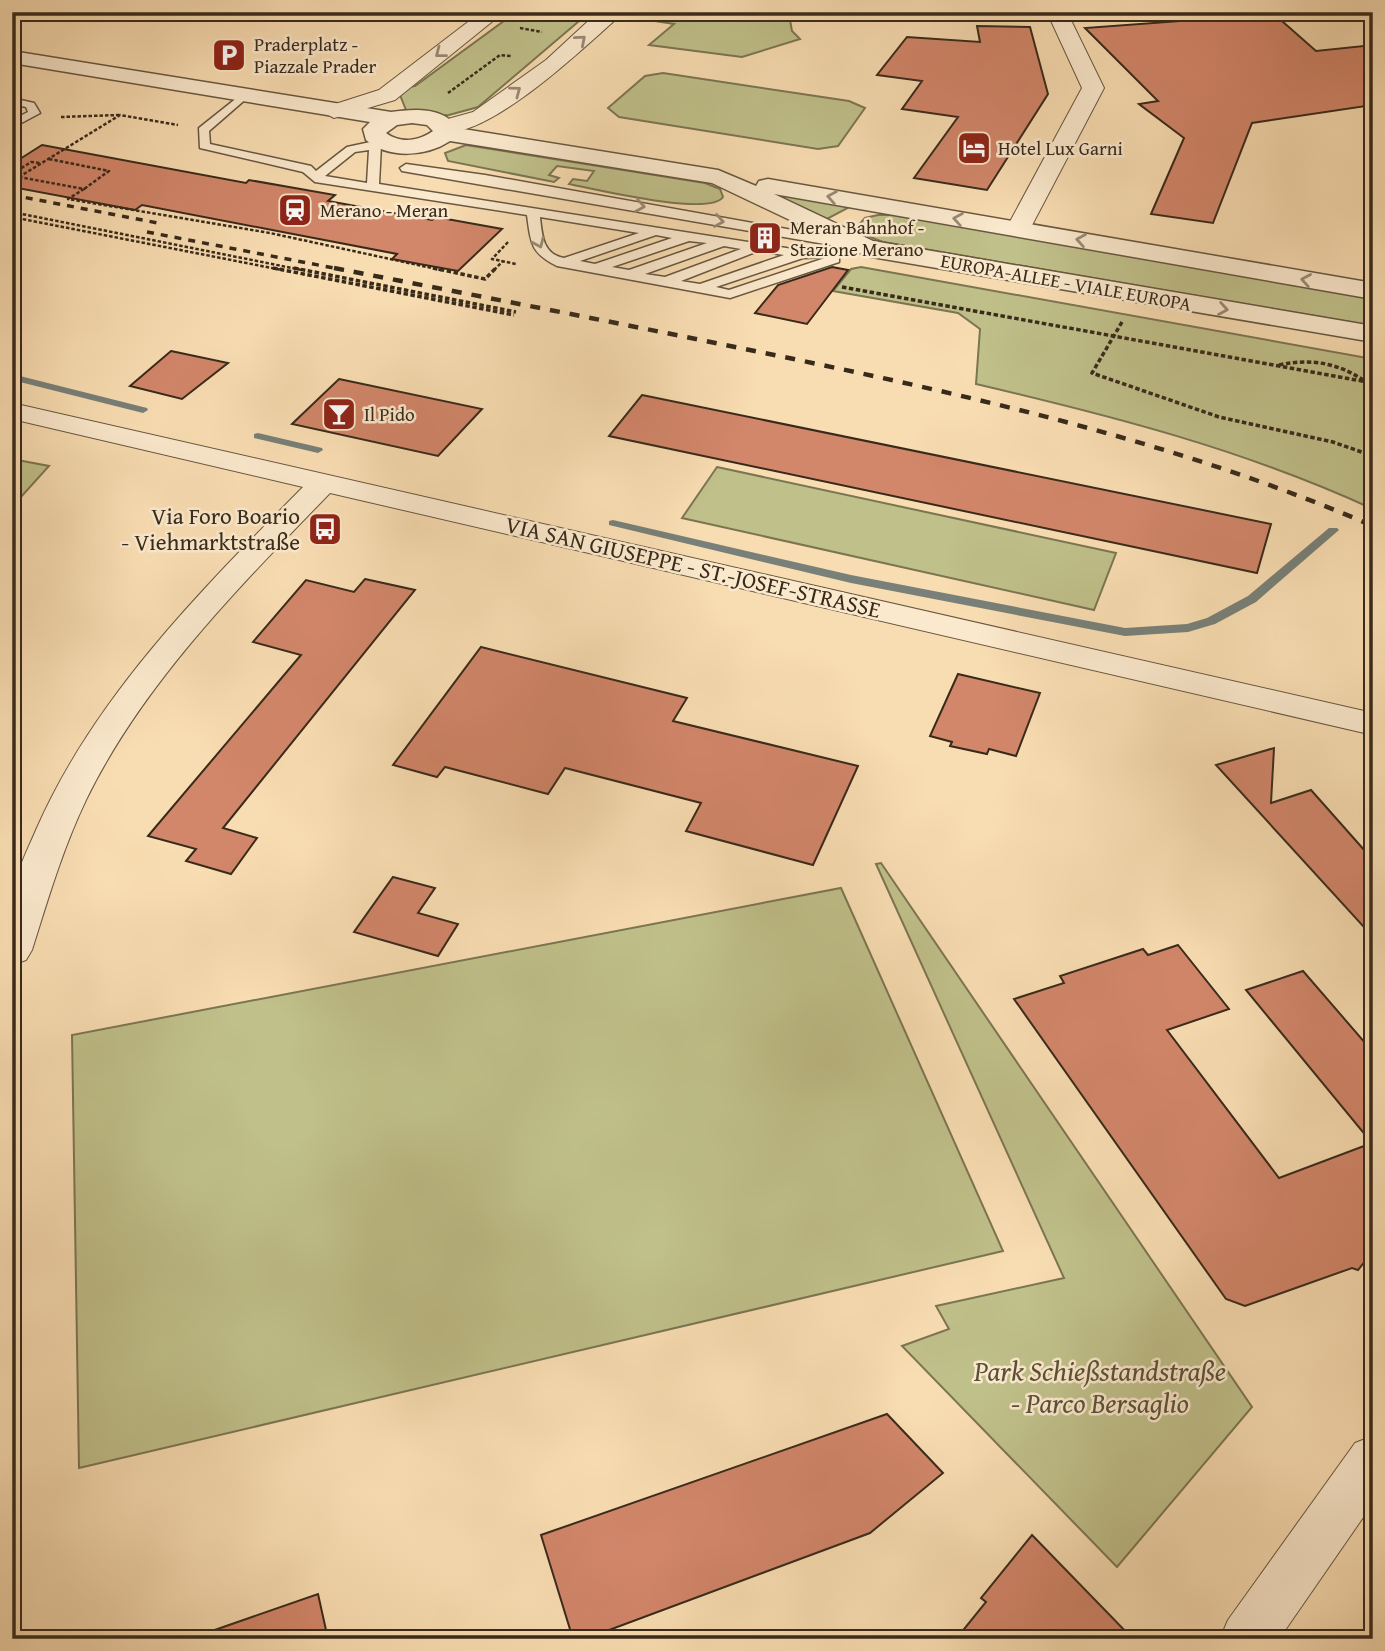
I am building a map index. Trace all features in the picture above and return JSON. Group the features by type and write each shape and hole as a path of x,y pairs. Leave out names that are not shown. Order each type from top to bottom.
{"street":[{"path":"337,112 387,95 494,12"},
{"path":"482,127 607,17 608,12"},
{"path":"1017,229 1093,88 1058,12"},
{"path":"12,57 337,112 383,131 410,157 445,130"},
{"path":"383,131 387,95"},
{"name":"EUROPA-ALLEE - VIALE EUROPA","path":"383,131 422,117 438,121 445,130 482,127 718,177 1373,291"},
{"name":"EUROPA-ALLEE - VIALE EUROPA","path":"718,177 855,246 1373,334"},
{"path":"855,246 845,228 856,216 869,211 899,209"},
{"name":"VIA SAN GIUSEPPE - ST.-JOSEF-STRASSE","path":"12,411 1373,724"},
{"path":"12,950 40,865 80,778 148,676 321,484"},
{"path":"1247,1639 1373,1460"}],"lane":[{"path":"243,96 203,130 204,146 307,169 315,178 799,254"},
{"path":"12,101 30,105 34,113 12,125"},
{"path":"315,178 351,149 383,131"},
{"path":"334,181 383,131"},
{"path":"378,187 383,131"},
{"path":"378,187 401,175 410,157 485,179 855,246"},
{"path":"378,187 485,179"},
{"path":"426,196 527,186"},
{"path":"473,204 571,194"},
{"path":"426,196 431,205 506,217 613,202"},
{"path":"533,213 537,244 542,253 561,263 730,294 855,246"},
{"path":"561,263 657,231"},
{"path":"592,269 692,236"},
{"path":"628,276 724,241"},
{"path":"699,289 799,254 855,246"},
{"path":"664,282 759,247"}],"path":[{"path":"510,27 549,33 539,41"},
{"path":"526,34 531,30"},
{"path":"30,117 120,115 203,130"},
{"path":"84,189 19,177 120,115"},
{"path":"48,159 109,171 68,199 270,233 485,279 503,261"},
{"path":"12,174 31,162 40,163"},
{"path":"12,214 515,314"},
{"path":"13,251 20,250"},
{"path":"833,285 1373,383"},
{"path":"1115,336 1092,373 1211,415 1282,433 1329,441 1373,456"},
{"path":"1277,366 1296,360 1326,363 1352,371 1367,382"}],"green space":[{"path":"516,12 583,12 585,16 478,107 449,115 431,116 406,110 400,95 407,87 415,86"},
{"path":"660,12 778,14 790,20 792,31 800,39 742,57 649,45 674,24 648,20"},
{"path":"663,73 849,101 865,108 838,146 818,149 619,117 608,108 645,76"},
{"path":"466,145 705,183 720,189 723,197 714,202 697,204 650,200 569,184 573,179 587,181 594,171 557,166 549,175 559,178 554,182 448,161 445,153"},
{"path":"761,188 857,203 827,219"},
{"path":"894,215 1373,296 1373,326 883,242 862,234 858,226 865,218"},
{"path":"861,267 1373,359 1373,509 1276,469 1178,436 976,384 980,329 958,313 833,291 851,269"},
{"path":"12,459 49,466 12,507"},
{"path":"717,467 1116,553 1094,610 682,518"},
{"name":"Park Schießstandstraße - Parco Bersaglio","path":"881,863 1252,1407 1117,1567 902,1346 949,1329 936,1306 1064,1278 876,864"},
{"path":"841,888 1003,1251 79,1468 72,1035"}],"building":[{"path":"1274,14 1316,51 1373,45 1373,105 1252,123 1213,223 1151,214 1184,138 1139,104 1158,101 1085,28"},
{"path":"977,26 1030,27 1048,94 987,190 914,178 958,117 902,109 922,81 877,75 907,37 980,42"},
{"path":"42,145 246,183 249,180 335,195 328,201 432,220 436,217 502,229 458,271 392,259 397,254 142,205 135,210 12,187 12,164"},
{"path":"832,267 848,270 807,324 755,313 778,285"},
{"path":"171,351 228,363 182,399 130,386"},
{"path":"339,379 482,409 438,456 292,424"},
{"path":"642,395 1271,524 1257,573 609,436"},
{"path":"365,579 415,590 223,828 257,838 231,874 186,861 196,849 148,836 301,655 253,642 306,580 354,592"},
{"path":"481,647 687,698 673,721 858,766 813,865 686,831 701,803 565,768 548,794 445,767 437,777 393,765"},
{"path":"958,674 1040,693 1016,756 989,749 987,754 950,746 952,742 930,736"},
{"path":"1274,748 1271,803 1311,790 1373,860 1373,937 1216,765"},
{"path":"393,877 435,888 418,913 458,924 438,956 354,932"},
{"path":"1178,945 1229,1009 1167,1030 1279,1178 1372,1143 1246,990 1303,971 1373,1052 1373,1251 1358,1270 1352,1268 1245,1306 1226,1299 1014,999 1064,983 1060,976 1143,949 1148,955"},
{"path":"887,1414 943,1473 870,1533 585,1639 573,1639 541,1535"},
{"path":"1032,1535 1133,1639 956,1639 986,1602 981,1598"},
{"path":"318,1594 328,1639 207,1639 206,1633"}],"waterway":[{"path":"12,377 143,410"},
{"path":"258,436 318,450"},
{"path":"613,523 851,579 1125,632 1188,628 1211,621 1252,599 1333,530"}],"railway":[{"path":"12,195 158,223"},
{"path":"147,232 344,270"},
{"path":"334,268 784,357 1009,407 1083,426 1229,471 1373,526"}],"place":[{"name":"Praderplatz - Piazzale Prader","path":"229,55"},
{"name":"Hotel Lux Garni","path":"974,148"},
{"name":"Merano - Meran","path":"295,210"},
{"name":"Meran Bahnhof - Stazione Merano","path":"765,238"},
{"name":"Il Pido","path":"339,414"},
{"name":"Via Foro Boario - Viehmarktstraße","path":"325,529"}]}
